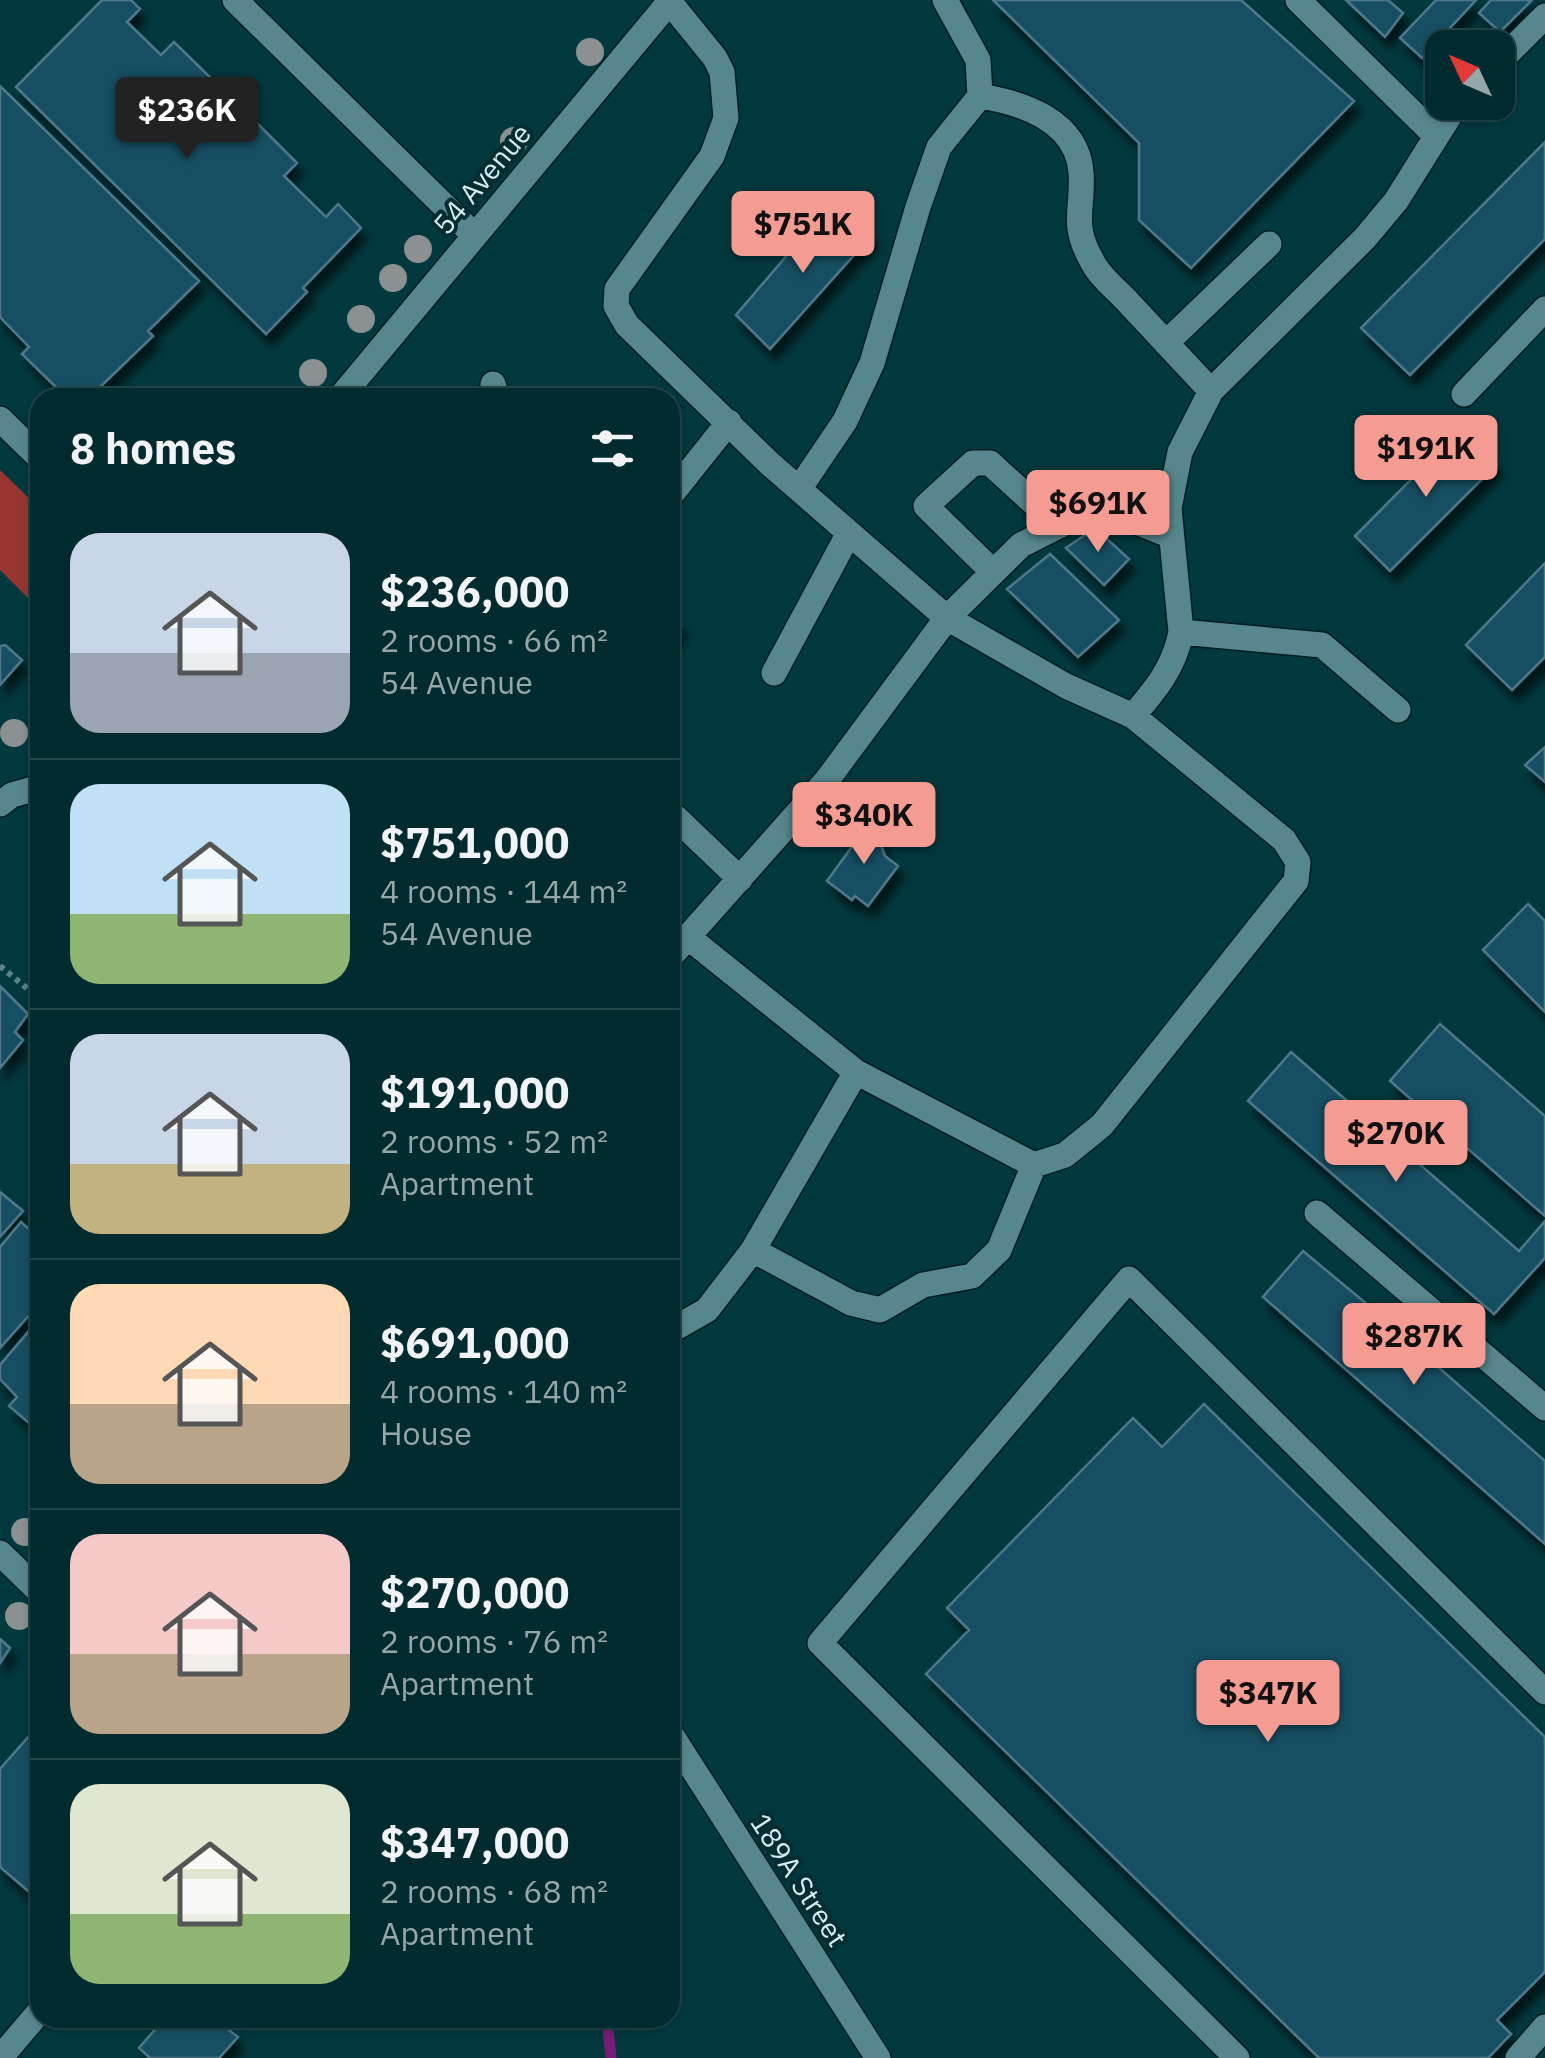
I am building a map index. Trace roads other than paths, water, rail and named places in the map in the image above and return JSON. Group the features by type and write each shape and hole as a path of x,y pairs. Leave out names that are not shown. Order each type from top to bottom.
{"street":[{"path":"235,0 474,235"},
{"path":"799,489 845,421 872,363 918,206 940,146 980,96 978,60 946,0"},
{"path":"670,1 722,72 726,118 712,156 617,289 616,306 627,325 799,489 947,618 1066,686 1133,716 1284,840 1298,862 1296,882 1102,1125 1065,1154 1034,1165 856,1072 689,938"},
{"name":"54 Avenue","path":"348,388 670,1"},
{"path":"1314,6 1435,135"},
{"path":"1515,46 1545,16"},
{"path":"980,96 1013,101 1044,115 1062,132 1078,154 1082,176 1077,222 1092,263 1210,391"},
{"path":"1133,716 1167,677 1181,632 1168,508 1180,452 1210,391 1365,238 1396,202 1445,120"},
{"path":"1166,344 1269,244"},
{"path":"1464,394 1545,309"},
{"path":"0,419 30,448"},
{"path":"680,483 728,422"},
{"path":"994,572 926,506 973,463 990,463 1059,526"},
{"path":"680,947 827,780 947,618 1021,545 1080,515 1107,510 1172,536"},
{"path":"774,673 850,534"},
{"path":"1181,632 1322,644 1398,710"},
{"path":"0,804 30,790"},
{"path":"680,825 740,879"},
{"path":"680,1325 707,1310 754,1250 856,1072"},
{"path":"754,1250 852,1303 880,1310 924,1284 972,1276 999,1250 1034,1165"},
{"path":"1317,1213 1545,1408"},
{"path":"1237,2058 820,1643 1129,1279 1545,1692"},
{"path":"0,1554 30,1582"},
{"name":"189A Street","path":"680,1749 878,2058"},
{"path":"0,2058 30,2023"},
{"path":"1518,2058 1545,2028"}],"waterway":[{"path":"608,2028 611,2058"}]}
